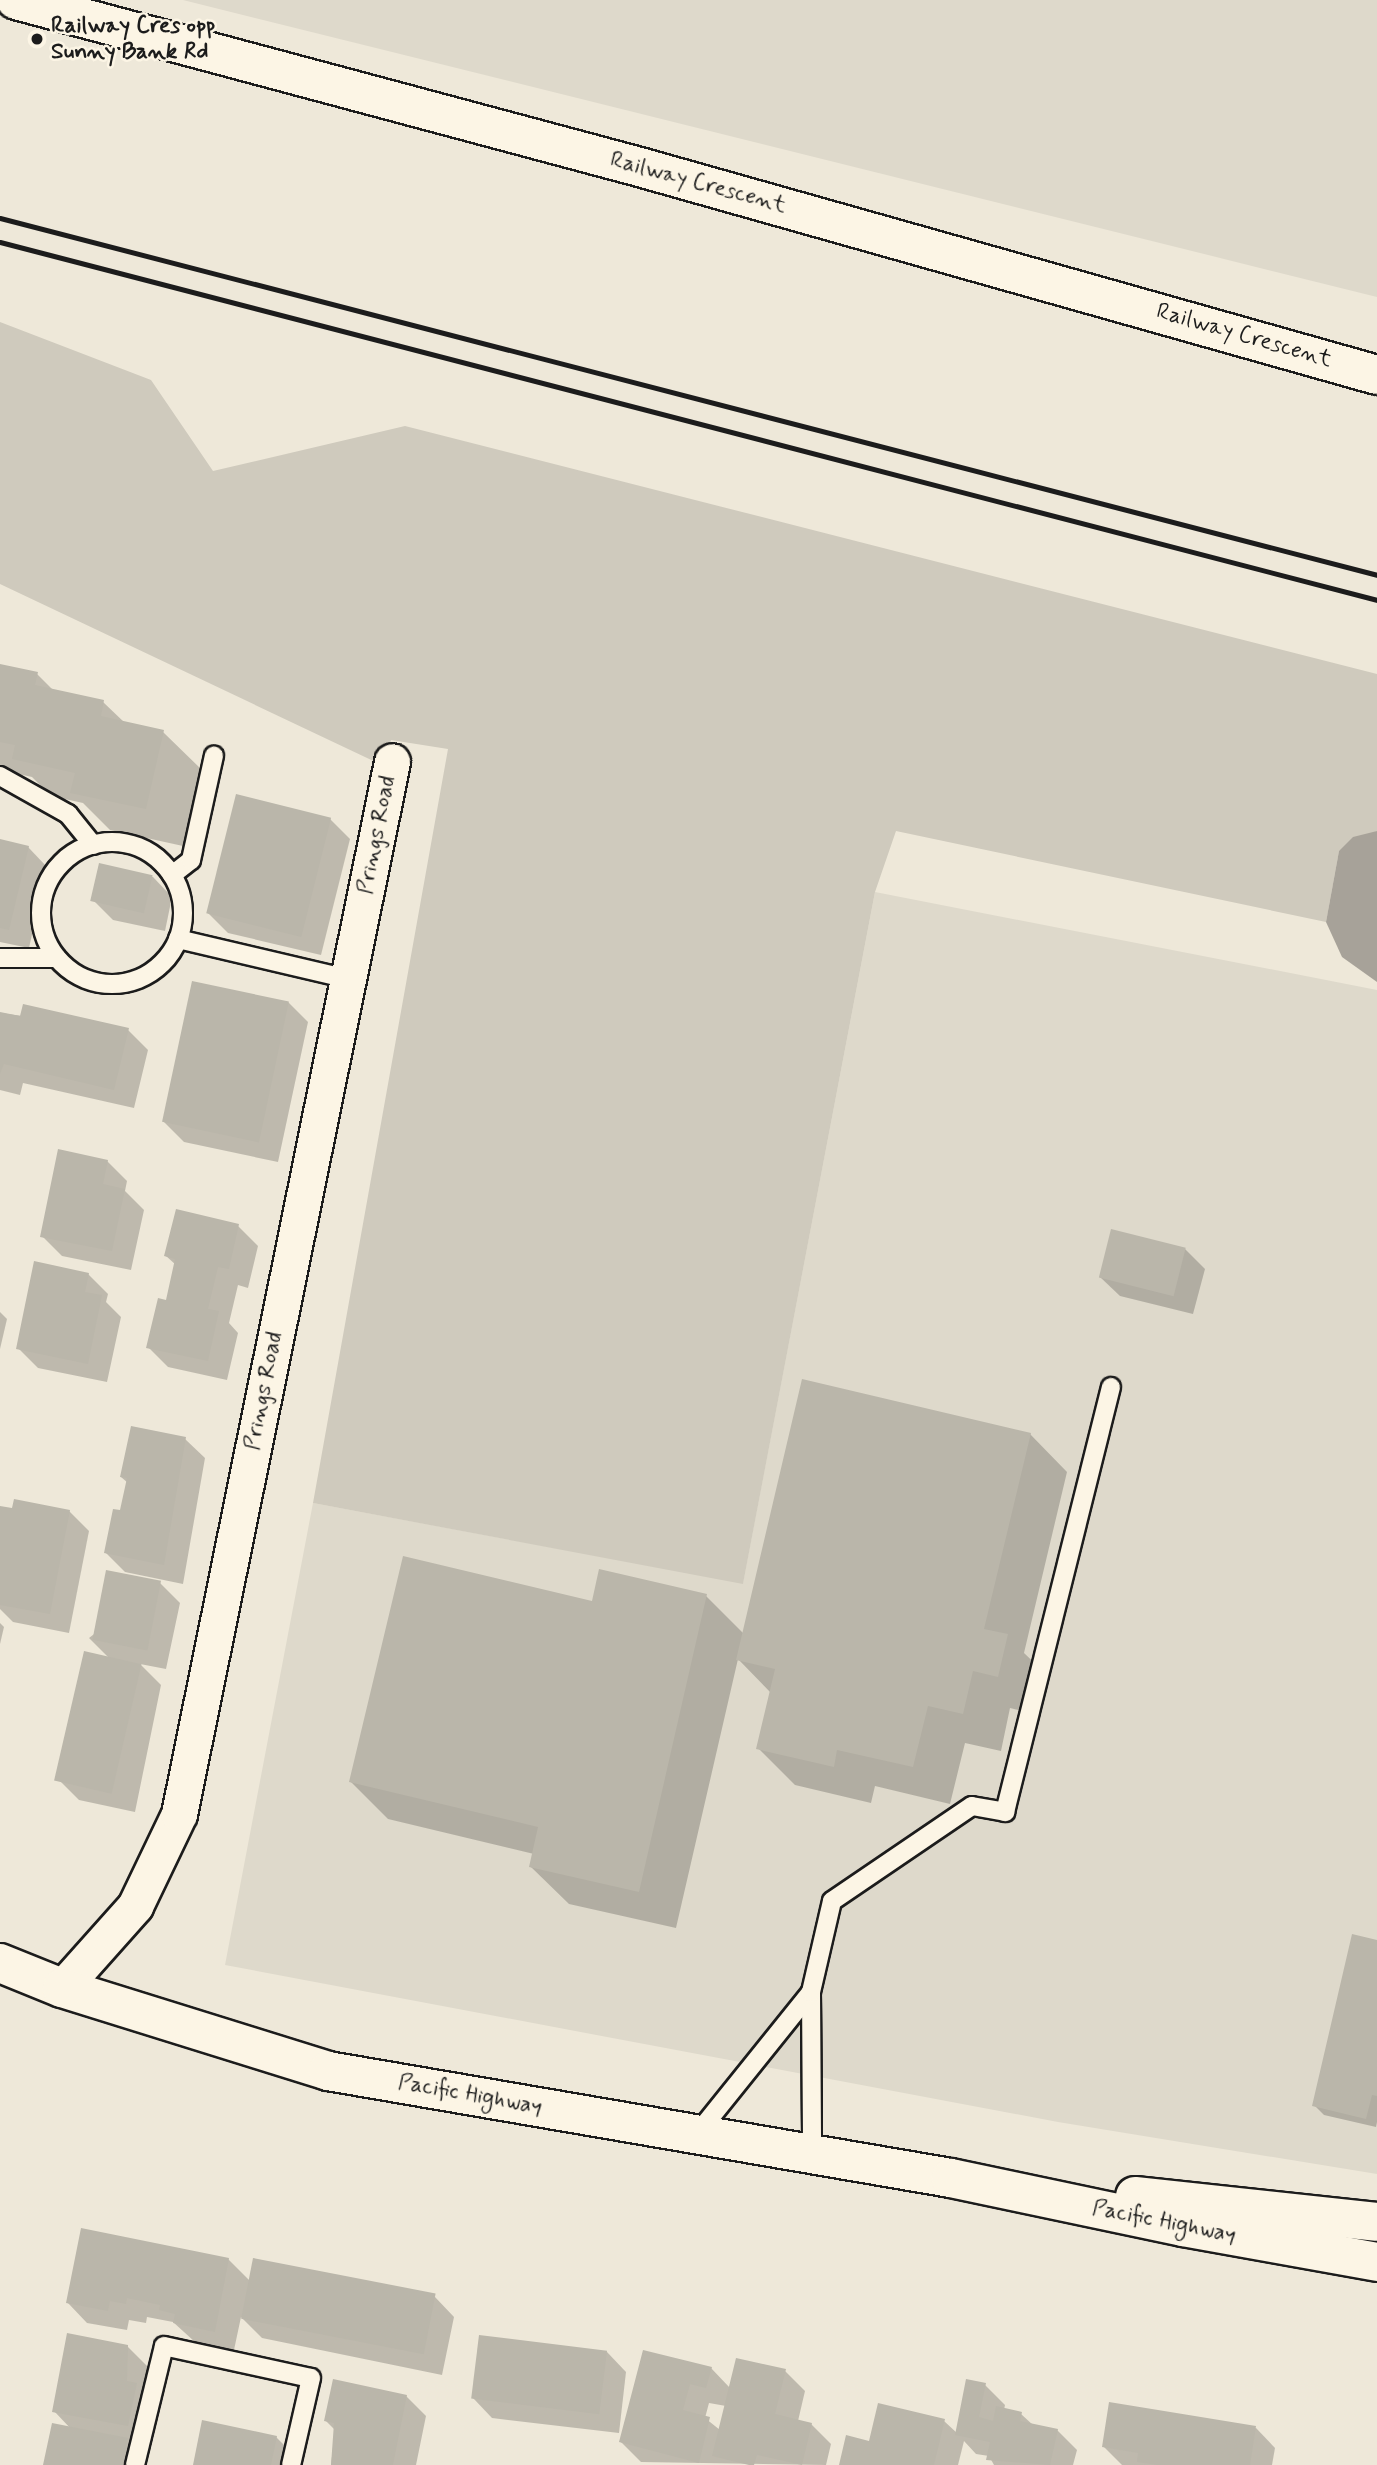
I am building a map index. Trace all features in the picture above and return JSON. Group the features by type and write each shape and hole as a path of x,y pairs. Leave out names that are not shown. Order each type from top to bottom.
{"main road":[{"name":"Railway Crescent","path":"16,0 636,166 1377,374"},
{"name":"Pacific Highway","path":"0,1963 62,1988 328,2071 951,2178 1183,2227 1377,2262"},
{"name":"Pacific Highway","path":"951,2178 1377,2222"}],"street":[{"name":"Prings Road","path":"62,1988 135,1906 179,1814 392,761"}],"lane":[{"path":"172,875 191,860 214,755"},
{"path":"0,776 68,814 93,845"},
{"path":"93,845 138,847 157,858 172,875 181,895 178,939 166,961 146,976 123,984 98,983 76,974 57,958 42,925 45,889 56,869 93,845"},
{"path":"178,939 348,979"},
{"path":"0,958 57,958"},
{"path":"812,2153 811,1992 832,1901 972,1806 1005,1812 1111,1387"},
{"path":"697,2134 811,1992"},
{"path":"135,2465 164,2346 311,2378 291,2465"}],"shaded area":[{"path":"183,0 1377,0 1377,297"},
{"path":"0,322 151,380 213,471 405,426 1377,674 1377,831 1339,851 1326,922 896,831 875,892 743,1584 313,1503 448,749 391,740 384,766 0,584"},
{"path":"1377,831 1377,982 1342,957 1326,922 1339,851 1353,837"},
{"path":"875,892 1377,990 1377,2174 1058,2122 225,1965 313,1503 743,1583"}],"building":[{"path":"0,664 38,672 35,685 104,700 101,716 164,730 146,809 70,793 75,773 12,759 15,745 0,742"},
{"path":"236,794 331,818 301,937 206,913"},
{"path":"0,839 29,846 9,930 0,928"},
{"path":"99,863 153,875 144,913 90,901"},
{"path":"192,981 289,1002 259,1142 162,1122"},
{"path":"23,1004 129,1028 114,1090 4,1064 0,1074 0,1012 20,1016"},
{"path":"58,1149 108,1160 103,1184 125,1189 112,1251 40,1237"},
{"path":"176,1209 239,1224 229,1269 218,1267 208,1309 219,1311 208,1361 146,1348 158,1298 166,1300 175,1259 164,1256"},
{"path":"1111,1229 1186,1248 1174,1296 1099,1278"},
{"path":"34,1261 89,1273 85,1292 102,1295 88,1364 16,1349"},
{"path":"802,1379 1031,1433 984,1629 1008,1634 998,1677 973,1671 963,1714 928,1706 913,1767 837,1750 834,1767 756,1749 775,1669 736,1660"},
{"path":"131,1426 186,1437 164,1565 104,1553 113,1509 120,1510 127,1478 120,1477"},
{"path":"14,1499 70,1510 50,1614 0,1605 0,1506 12,1508"},
{"path":"403,1556 592,1601 599,1569 707,1594 639,1892 529,1867 538,1827 349,1782"},
{"path":"106,1570 161,1581 147,1650 92,1640"},
{"path":"84,1651 141,1664 112,1794 54,1781"},
{"path":"1352,1934 1377,1940 1377,2096 1372,2095 1366,2119 1312,2106"},
{"path":"81,2228 229,2258 215,2332 173,2323 175,2314 159,2310 160,2305 127,2298 126,2304 110,2301 108,2311 66,2303"},
{"path":"253,2258 436,2293 424,2354 241,2319"},
{"path":"67,2333 128,2345 127,2381 137,2383 128,2426 52,2412"},
{"path":"479,2335 607,2351 599,2414 471,2399"},
{"path":"643,2350 712,2367 706,2388 690,2384 683,2410 710,2417 699,2463 619,2442"},
{"path":"736,2358 786,2369 775,2414 812,2423 802,2465 757,2455 754,2465 712,2456"},
{"path":"333,2379 407,2395 393,2465 331,2465 334,2423 324,2421"},
{"path":"966,2379 986,2383 979,2417 993,2421 996,2406 1022,2412 1020,2421 1058,2429 1050,2465 986,2460 990,2442 955,2435"},
{"path":"1109,2402 1256,2426 1250,2465 1158,2465 1137,2462 1138,2453 1102,2447"},
{"path":"878,2403 945,2419 934,2465 839,2465 846,2435 869,2441"},
{"path":"202,2420 277,2436 271,2465 193,2465"},
{"path":"52,2423 128,2438 123,2465 43,2465"}],"railway":[{"path":"0,218 1377,575"},
{"path":"0,242 1377,600"}],"place":[{"name":"Railway Cres opp Sunny Bank Rd","path":"37,39"}]}
